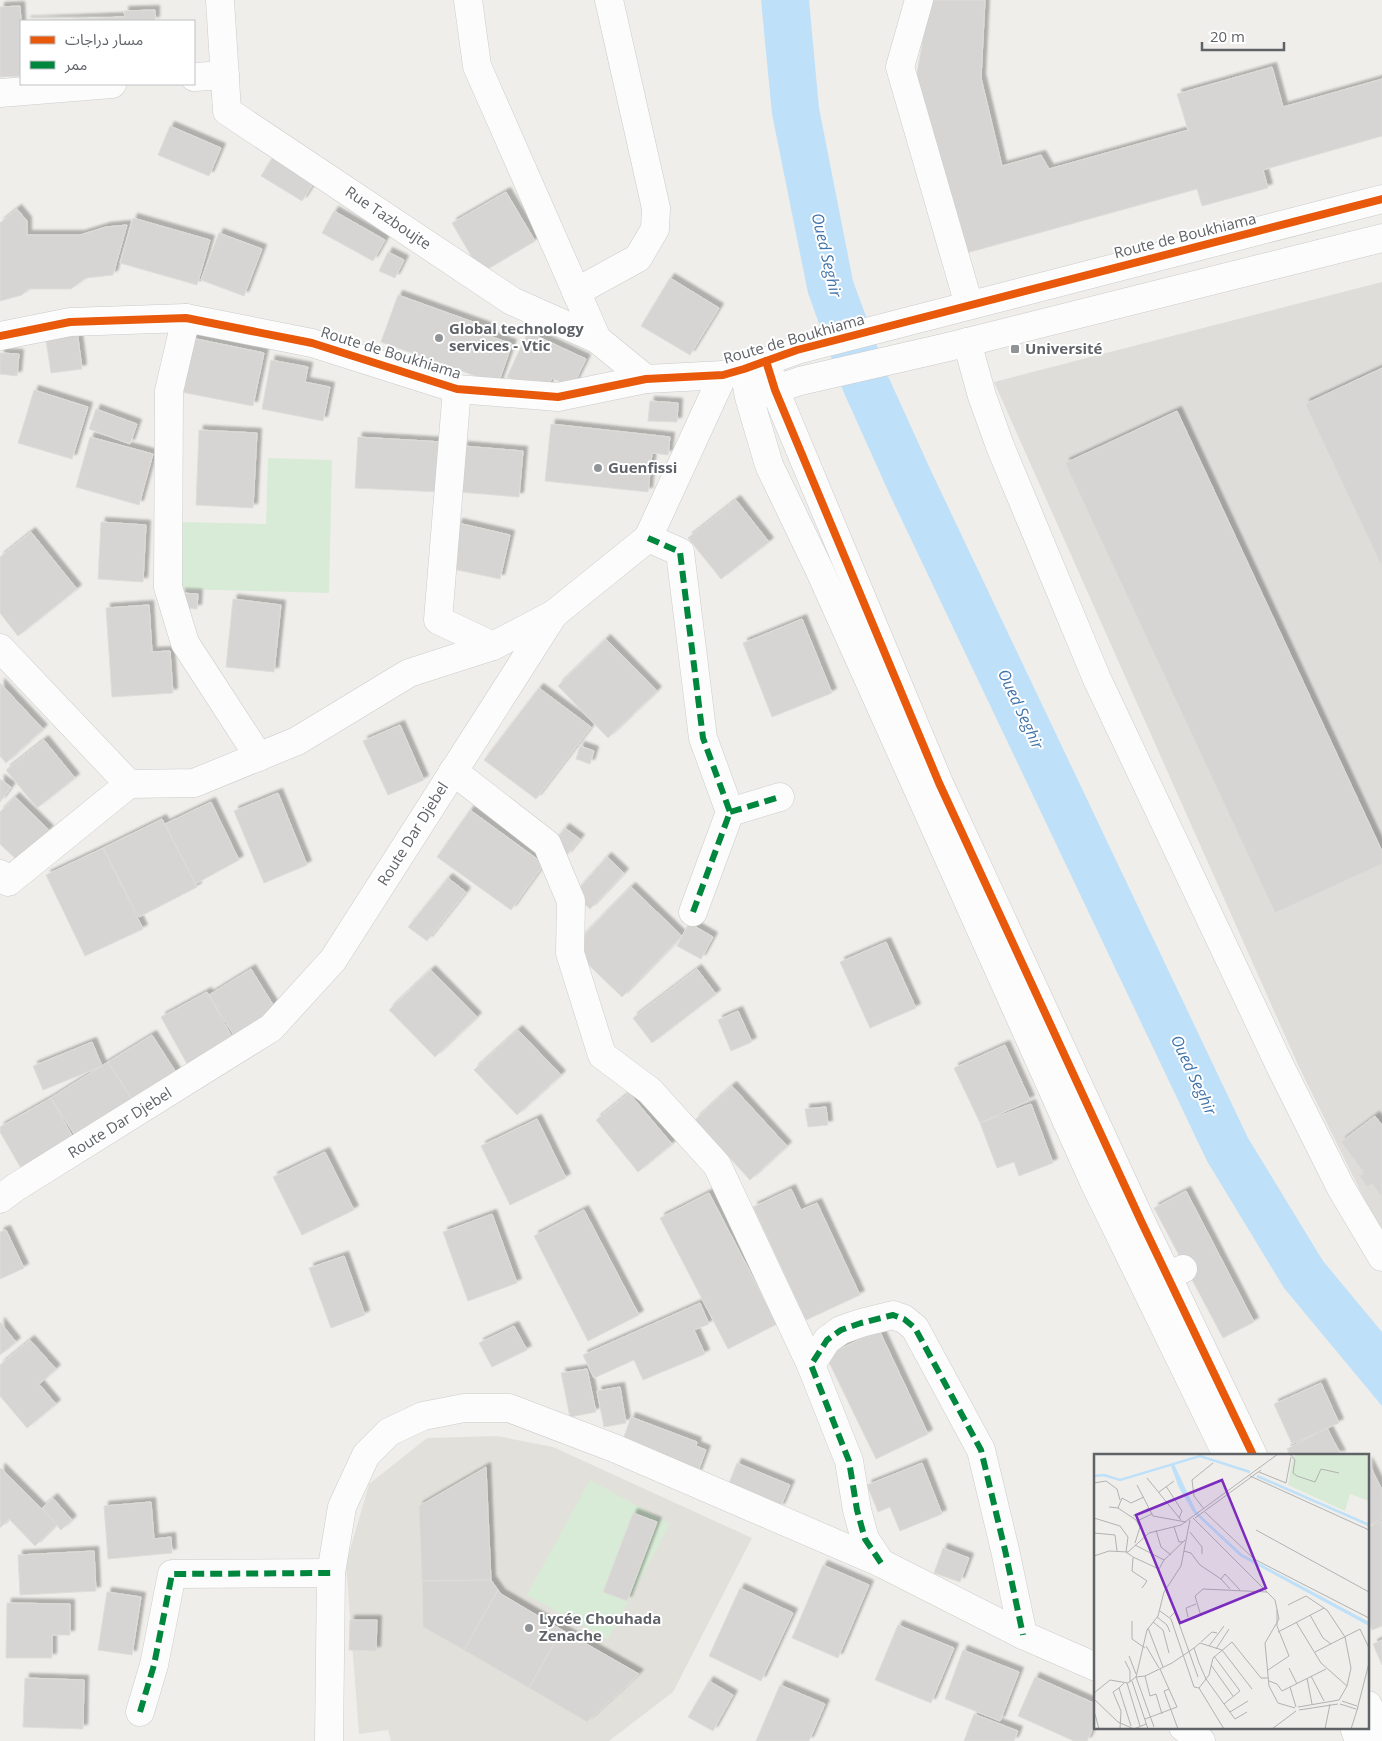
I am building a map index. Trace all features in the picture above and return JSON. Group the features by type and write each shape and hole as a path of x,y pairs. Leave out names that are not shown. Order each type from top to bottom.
{"street":[{"name":"Rue Tazboujte","path":"220,0 227,111 512,301 597,340 646,378"},
{"path":"468,0 477,66 597,340"},
{"path":"576,292 638,258 655,228 656,208 609,0"},
{"path":"919,0 900,67 969,305"},
{"path":"195,77 225,75"},
{"path":"0,93 100,85"},
{"name":"Route de Boukhiama","path":"0,336 70,322 186,318 312,343 457,389 558,397 646,378 744,368 797,350 936,313 1382,200"},
{"path":"762,394 800,381 958,344 1382,238"},
{"path":"186,318 169,390 168,587 185,644 259,757"},
{"path":"958,344 982,396 1000,446 1097,679 1281,1068 1341,1188 1382,1258"},
{"path":"744,368 762,394 939,784 1175,1272 1253,1454"},
{"name":"Route Dar Djebel","path":"0,1198 271,1028 333,960 554,614 648,538 744,368"},
{"path":"457,389 438,620 493,646"},
{"path":"762,394 769,465 819,569 1094,1182 1227,1454"},
{"path":"648,538 680,552 703,738 730,812 693,912"},
{"path":"0,874 8,882 129,784 194,783 259,757 297,741 409,673 493,646 554,614"},
{"path":"0,648 129,784"},
{"path":"453,771 547,844 571,901 570,953 602,1055 650,1091 717,1165 811,1365 849,1461 857,1510 865,1539 881,1563"},
{"path":"730,812 780,797"},
{"path":"811,1365 827,1340 841,1330 893,1315 904,1319 915,1328 981,1450 1005,1550 1022,1635"},
{"path":"329,1741 331,1573 342,1507 366,1455 389,1432 423,1416 464,1408 509,1408 614,1448 881,1563 1022,1635 1094,1666"},
{"path":"140,1712 154,1665 172,1574 331,1573"},
{"path":"1370,1710 1382,1741"},
{"path":"1184,1728 1201,1741"},
{"path":"1354,1728 1359,1741"}],"shaded area":[{"path":"1382,282 1382,1235 1299,1067 994,382"},
{"name":"Lycée Chouhada Zenache","path":"497,1436 553,1447 752,1538 673,1692 609,1741 391,1741 388,1730 359,1734 346,1564 369,1484 427,1438"}],"green space":[{"path":"268,458 332,460 329,593 178,589 180,522 266,524"},
{"path":"590,1480 670,1524 608,1639 527,1595"}],"water":[{"name":"Oued Seghir","path":"761,0 809,0 819,108 853,281 888,376 932,473 1248,1138 1323,1261 1382,1332 1382,1406 1284,1288 1207,1161 889,493 844,393 808,293 772,114"}],"building":[{"path":"930,0 985,0 981,78 1002,166 1041,155 1049,169 1188,130 1177,94 1272,67 1283,107 1382,79 1382,136 1263,170 1268,188 1202,206 1197,189 963,254 915,84"},
{"path":"20,6 20,76 0,77 0,7"},
{"path":"155,10 155,20 51,20 125,17 124,11"},
{"path":"170,126 221,148 209,176 158,155"},
{"path":"274,155 315,181 302,201 261,176"},
{"path":"506,192 535,241 481,273 452,223"},
{"path":"17,209 27,221 27,235 80,235 106,227 127,225 113,275 86,278 71,289 29,289 22,295 0,301 0,223"},
{"path":"334,211 385,240 373,261 322,233"},
{"path":"133,218 210,240 197,285 120,263"},
{"path":"219,233 262,249 244,296 201,280"},
{"path":"388,252 404,260 395,278 379,271"},
{"path":"670,278 719,308 690,355 641,326"},
{"name":"Global technology services - Vtic","path":"398,295 487,327 484,334 512,344 498,384 381,342"},
{"path":"77,330 82,369 51,373 45,334"},
{"path":"528,332 586,359 572,388 552,378 544,395 507,377"},
{"path":"187,337 264,353 253,406 176,391"},
{"path":"0,353 19,354 17,376 0,374"},
{"path":"271,360 308,367 305,382 330,387 323,421 262,409"},
{"path":"1382,368 1382,567 1305,404"},
{"path":"34,390 88,407 72,459 18,443"},
{"path":"650,401 678,403 677,422 648,421"},
{"path":"96,409 137,424 130,444 89,429"},
{"path":"1177,411 1382,851 1382,864 1275,913 1065,463"},
{"name":"Guenfissi","path":"551,424 670,437 668,455 652,453 648,492 545,481"},
{"path":"199,430 257,433 253,508 196,505"},
{"path":"90,437 153,454 139,505 76,487"},
{"path":"358,437 443,442 441,492 355,488"},
{"path":"463,446 523,451 519,497 459,492"},
{"path":"736,500 769,542 721,579 688,538"},
{"path":"101,522 146,525 143,582 98,579"},
{"path":"458,523 510,535 500,579 448,568"},
{"path":"31,532 77,589 18,636 0,613 0,557"},
{"path":"181,593 198,594 197,609 180,608"},
{"path":"233,599 281,605 274,672 226,667"},
{"path":"149,605 152,652 170,651 173,693 112,697 106,608"},
{"path":"802,619 832,693 772,717 743,643"},
{"path":"606,639 657,691 608,738 558,686"},
{"path":"0,683 43,729 6,763 0,756"},
{"path":"539,688 591,727 536,799 484,760"},
{"path":"400,725 424,780 388,795 363,741"},
{"path":"44,740 75,778 37,808 6,770"},
{"path":"580,746 594,751 590,764 576,759"},
{"path":"0,779 11,787 0,802"},
{"path":"278,793 307,865 264,883 234,811"},
{"path":"15,797 49,830 18,861 0,844 0,812"},
{"path":"211,802 239,860 195,884 165,824"},
{"path":"470,810 544,864 511,910 437,857"},
{"path":"162,819 197,887 139,917 103,848"},
{"path":"565,828 580,839 566,856 552,844"},
{"path":"103,848 143,929 85,956 46,875"},
{"path":"607,857 624,873 590,909 574,894"},
{"path":"448,878 466,892 427,941 408,927"},
{"path":"631,887 682,936 622,997 571,948"},
{"path":"689,923 713,937 701,959 677,946"},
{"path":"886,942 916,1008 870,1028 840,962"},
{"path":"251,969 280,1016 238,1042 209,995"},
{"path":"697,969 716,994 652,1043 633,1018"},
{"path":"431,970 477,1017 435,1057 389,1010"},
{"path":"207,992 237,1046 191,1071 161,1017"},
{"path":"738,1011 752,1042 731,1051 718,1020"},
{"path":"518,1030 561,1075 517,1115 474,1070"},
{"path":"152,1035 179,1077 135,1104 108,1062"},
{"path":"92,1042 102,1066 43,1090 33,1066"},
{"path":"1005,1045 1030,1100 980,1123 954,1068"},
{"path":"108,1062 135,1104 78,1140 51,1098"},
{"path":"732,1086 787,1146 750,1180 695,1120"},
{"path":"629,1093 672,1144 638,1172 596,1120"},
{"path":"51,1098 75,1141 22,1170 0,1132 0,1127"},
{"path":"1031,1104 1053,1163 1019,1176 1014,1162 997,1168 980,1123"},
{"path":"826,1107 828,1125 808,1127 805,1109"},
{"path":"1375,1116 1382,1125 1382,1197 1372,1184 1367,1187 1359,1176 1364,1173 1341,1142"},
{"path":"537,1119 566,1178 510,1205 481,1146"},
{"path":"325,1152 354,1210 302,1235 273,1177"},
{"path":"791,1189 801,1210 817,1203 860,1295 806,1320 753,1207"},
{"path":"1186,1191 1254,1322 1223,1338 1154,1208"},
{"path":"709,1193 777,1324 728,1349 660,1218"},
{"path":"584,1210 639,1315 588,1341 534,1236"},
{"path":"492,1214 517,1283 468,1301 443,1232"},
{"path":"6,1230 24,1268 0,1279 0,1232"},
{"path":"344,1256 365,1315 331,1328 309,1268"},
{"path":"700,1303 709,1324 694,1330 705,1354 643,1380 634,1360 594,1378 583,1355"},
{"path":"0,1322 16,1342 0,1355"},
{"path":"514,1326 527,1350 492,1367 479,1343"},
{"path":"879,1330 928,1434 876,1459 826,1356"},
{"path":"30,1340 56,1369 39,1384 56,1404 27,1428 0,1396 0,1365"},
{"path":"587,1369 596,1412 570,1417 561,1373"},
{"path":"1321,1383 1339,1423 1292,1444 1274,1404"},
{"path":"620,1387 626,1423 604,1427 597,1391"},
{"path":"631,1417 697,1442 696,1446 706,1450 697,1474 621,1445"},
{"path":"1327,1428 1340,1454 1290,1454 1287,1449"},
{"path":"737,1463 790,1485 780,1508 728,1486"},
{"path":"922,1463 942,1514 900,1531 890,1507 878,1512 867,1485"},
{"path":"1370,1466 1382,1490 1382,1519 1370,1525"},
{"path":"486,1467 491,1580 422,1581 419,1506"},
{"path":"1,1468 57,1524 35,1546 9,1519 0,1528"},
{"path":"53,1498 72,1520 61,1530 42,1508"},
{"path":"151,1502 154,1539 171,1537 172,1553 108,1559 104,1506"},
{"path":"633,1513 657,1522 627,1601 603,1592"},
{"path":"1382,1521 1382,1626 1372,1630 1370,1626 1370,1526"},
{"path":"943,1548 969,1558 960,1582 934,1573"},
{"path":"94,1551 96,1591 20,1595 18,1555"},
{"path":"823,1565 869,1585 838,1658 792,1638"},
{"path":"491,1580 498,1590 464,1650 423,1627 422,1581"},
{"path":"740,1588 793,1613 761,1681 709,1656"},
{"path":"498,1590 501,1594 562,1630 529,1688 464,1650"},
{"path":"107,1592 141,1597 132,1655 98,1650"},
{"path":"7,1603 70,1604 70,1635 52,1635 52,1658 6,1658"},
{"path":"350,1620 377,1620 376,1651 349,1650"},
{"path":"898,1625 954,1648 931,1703 875,1680"},
{"path":"562,1630 639,1674 587,1722 529,1688"},
{"path":"1382,1640 1382,1665 1373,1644"},
{"path":"963,1650 1019,1672 1000,1721 945,1699"},
{"path":"1035,1677 1094,1703 1094,1726 1087,1741 1074,1741 1018,1716"},
{"path":"25,1678 84,1680 83,1729 23,1727"},
{"path":"709,1681 733,1695 713,1731 688,1717"},
{"path":"780,1685 825,1704 809,1741 756,1741"},
{"path":"974,1714 1018,1731 1014,1741 964,1741"}],"marked path":[{"path":"648,538 680,552 703,738 730,812 693,912"},
{"path":"730,812 780,797"},
{"path":"881,1563 865,1539 857,1510 849,1461 811,1365 827,1340 841,1330 893,1315 904,1319 915,1328 981,1450 1023,1635"},
{"path":"140,1712 154,1665 172,1574 331,1573"}],"cycle path":[{"path":"0,336 70,322 186,318 312,343 457,389 558,397 646,379 723,375 797,350 1382,199"},
{"path":"766,361 775,390 939,783 1141,1221 1253,1454"}],"place":[{"name":"Global technology services - Vtic","path":"439,338"},
{"name":"Université","path":"1015,349"},
{"name":"Guenfissi","path":"598,468"},
{"name":"Lycée Chouhada Zenache","path":"529,1628"}]}
